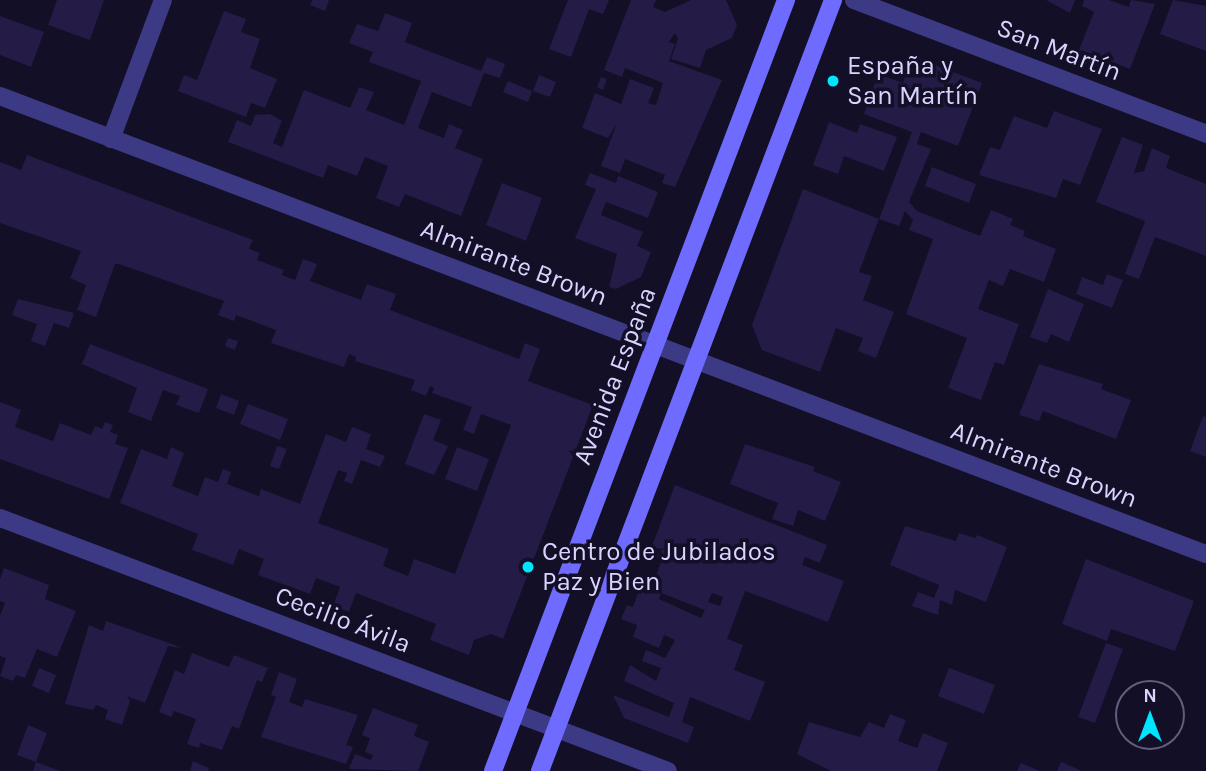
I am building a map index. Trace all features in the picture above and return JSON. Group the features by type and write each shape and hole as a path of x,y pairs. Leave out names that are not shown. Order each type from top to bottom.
{"main road":[{"name":"Avenida España","path":"493,771 786,0"},
{"path":"540,771 833,0"}],"street":[{"path":"111,139 163,0"},
{"name":"San Martín","path":"854,0 1206,134"},
{"name":"Almirante Brown","path":"0,96 1206,554"},
{"name":"Cecilio Ávila","path":"0,518 668,771"}],"building":[{"path":"57,0 104,0 90,40 48,25"},
{"path":"312,0 329,0 325,11 310,5"},
{"path":"568,0 609,0 603,14 589,9 571,57 549,49"},
{"path":"631,0 656,0 653,7 665,12 691,0 726,0 737,25 732,38 706,50 700,68 671,59 678,39 675,33 669,42 675,44 669,61 722,80 675,187 662,183 665,175 625,159 620,173 601,166 617,123 608,138 582,128 595,93 621,104 630,79 654,88 648,103 656,105 663,83 625,68 622,77 604,70"},
{"path":"1046,0 1075,0 1070,13"},
{"path":"1084,0 1109,0 1129,7 1131,0 1155,4 1130,69 1079,50 1094,12 1082,6"},
{"path":"1173,0 1206,6 1206,51 1160,34"},
{"path":"224,11 246,19 241,32 260,39 250,68 277,79 265,108 251,103 246,117 178,91 184,75 197,80"},
{"path":"385,13 412,23 405,42 481,71 487,57 505,64 500,78 484,73 471,107 432,92 418,128 444,138 449,124 463,130 455,148 483,159 461,216 405,194 399,207 376,198 388,166 365,157 357,176 328,165 323,178 228,142 237,120 251,126 255,115 270,114 282,121 273,143 282,147 304,90 350,108 359,87 374,92 366,110 404,125 421,81 369,62 373,52 349,43 357,24 378,31"},
{"path":"0,16 44,32 31,67 0,55"},
{"path":"911,56 982,83 958,146 921,132 917,144 931,149 909,202 917,211 980,236 991,210 1013,219 1010,225 1025,231 1023,236 1056,249 1044,282 1010,269 1003,286 989,280 978,309 1019,324 1004,365 995,362 981,400 948,388 967,338 906,314 933,239 909,230 913,220 905,211 899,226 879,219 912,132 864,114 878,74 903,83"},
{"path":"854,57 863,60 860,75 848,71"},
{"path":"539,75 556,82 550,97 533,91"},
{"path":"601,77 607,79 603,90 597,87"},
{"path":"508,81 532,91 528,102 503,92"},
{"path":"1054,111 1102,129 1080,185 1063,179 1056,198 979,175 990,147 1000,150 1014,116 1047,128"},
{"path":"829,122 857,133 860,124 897,137 884,171 844,156 838,174 813,165"},
{"path":"1122,137 1143,145 1134,173 1144,171 1152,148 1170,156 1166,168 1206,184 1206,256 1155,237 1139,279 1125,274 1145,221 1096,202"},
{"path":"27,155 253,240 249,249 260,253 257,260 284,270 282,275 295,280 303,259 317,264 310,281 361,300 367,284 396,294 390,310 519,359 525,343 540,349 528,381 593,405 503,639 491,634 474,640 469,655 430,640 436,624 356,593 349,612 333,606 340,587 316,578 310,594 258,575 264,559 239,549 233,565 192,550 198,534 120,503 141,449 167,459 171,447 184,453 172,486 198,496 205,477 218,482 223,469 231,472 227,484 259,496 261,489 300,504 326,434 346,442 352,427 371,434 366,449 385,456 380,467 361,460 352,484 344,481 347,473 338,470 318,523 389,549 383,566 408,576 414,559 455,574 511,425 481,414 474,434 463,430 472,407 432,393 434,388 430,386 426,396 411,390 415,380 355,361 356,357 349,354 344,367 271,343 276,330 236,315 234,321 218,315 224,301 119,264 115,264 96,317 77,310 86,285 70,278 81,251 0,223 0,162 21,170"},
{"path":"932,167 976,184 969,203 925,186"},
{"path":"590,173 616,183 618,176 658,192 648,218 606,202 601,215 643,232 637,246 651,252 641,277 616,289 609,287 617,254 575,238 596,189 585,185"},
{"path":"502,183 542,198 526,241 486,225"},
{"path":"803,189 879,219 859,272 872,276 863,300 894,312 876,358 858,351 863,338 836,328 820,372 762,350 752,325"},
{"path":"1107,274 1123,280 1112,308 1076,294 1082,277 1103,285"},
{"path":"1048,289 1084,304 1069,342 1051,334 1047,343 1030,337"},
{"path":"18,299 74,313 69,328 54,323 45,346 31,341 37,324 12,315"},
{"path":"228,338 238,341 235,350 225,346"},
{"path":"90,344 208,389 199,413 176,405 180,396 163,390 151,421 128,412 137,388 82,364"},
{"path":"1039,364 1103,384 1101,389 1131,400 1116,439 1043,411 1039,421 1019,415"},
{"path":"221,394 239,401 234,415 216,408"},
{"path":"0,402 21,410 15,427 53,441 60,423 91,435 95,426 102,429 105,422 113,425 110,432 118,435 115,444 128,448 109,499 0,459"},
{"path":"248,404 288,419 280,440 240,424"},
{"path":"424,414 441,420 433,440 448,446 434,475 405,464"},
{"path":"1203,416 1206,417 1206,457 1190,451"},
{"path":"745,444 815,467 813,471 841,482 825,521 798,510 793,526 772,519 778,503 730,484"},
{"path":"277,446 287,449 279,469 270,466"},
{"path":"457,447 489,459 477,491 445,479"},
{"path":"675,485 827,545 820,563 805,557 802,565 844,581 828,622 745,591 727,639 743,645 734,670 765,682 750,721 690,697 682,722 694,727 688,743 624,718 613,695 669,717 674,703 624,681 630,665 656,681 661,668 642,661 646,650 665,658 675,640 664,635 659,648 633,637 637,625 621,619 627,605 633,607 642,582 653,584 662,559 649,554","holes":["661,593 705,610 701,618 659,599","712,593 723,597 720,606 708,602"]},
{"path":"905,526 956,541 959,533 975,538 977,535 1007,547 986,602 955,590 952,605 940,600 938,615 912,606 918,592 934,598 939,585 890,565"},
{"path":"1086,559 1194,601 1175,651 1111,629 1107,641 1062,624"},
{"path":"4,568 49,585 45,599 76,611 57,657 37,649 25,678 16,675 13,681 0,676 6,658 0,656 0,616 5,603 0,601 0,579"},
{"path":"106,621 183,648 168,646 145,703 127,696 130,701 122,725 105,719 108,710 96,705 93,710 65,704 89,625 103,631"},
{"path":"1106,643 1123,649 1095,723 1078,717"},
{"path":"192,653 229,667 234,655 268,668 262,682 257,680 239,729 232,726 222,750 200,743 199,748 187,744 196,719 174,711 171,717 159,712 175,670 184,674"},
{"path":"39,668 56,675 49,693 32,686"},
{"path":"949,668 995,685 984,714 938,696"},
{"path":"279,672 297,679 289,702 302,707 305,699 358,715 346,745 353,747 346,764 261,737 276,697 271,695"},
{"path":"373,708 418,725 414,736 429,742 418,771 349,769 355,754 371,760 373,755 365,752 370,738 362,735"},
{"path":"890,714 906,720 898,741 917,748 923,733 948,743 937,771 831,771 797,754 809,722 860,737 869,722 884,728"},
{"path":"28,725 47,733 36,762 17,755"},
{"path":"193,761 209,768 208,771 190,771"},
{"path":"36,762 60,771 33,771"},
{"path":"1061,762 1082,771 1057,771"},
{"path":"1021,763 1040,771 1017,771"}],"place":[{"name":"España y San Martín","path":"833,81"},
{"name":"Centro de Jubilados Paz y Bien","path":"528,567"}]}
